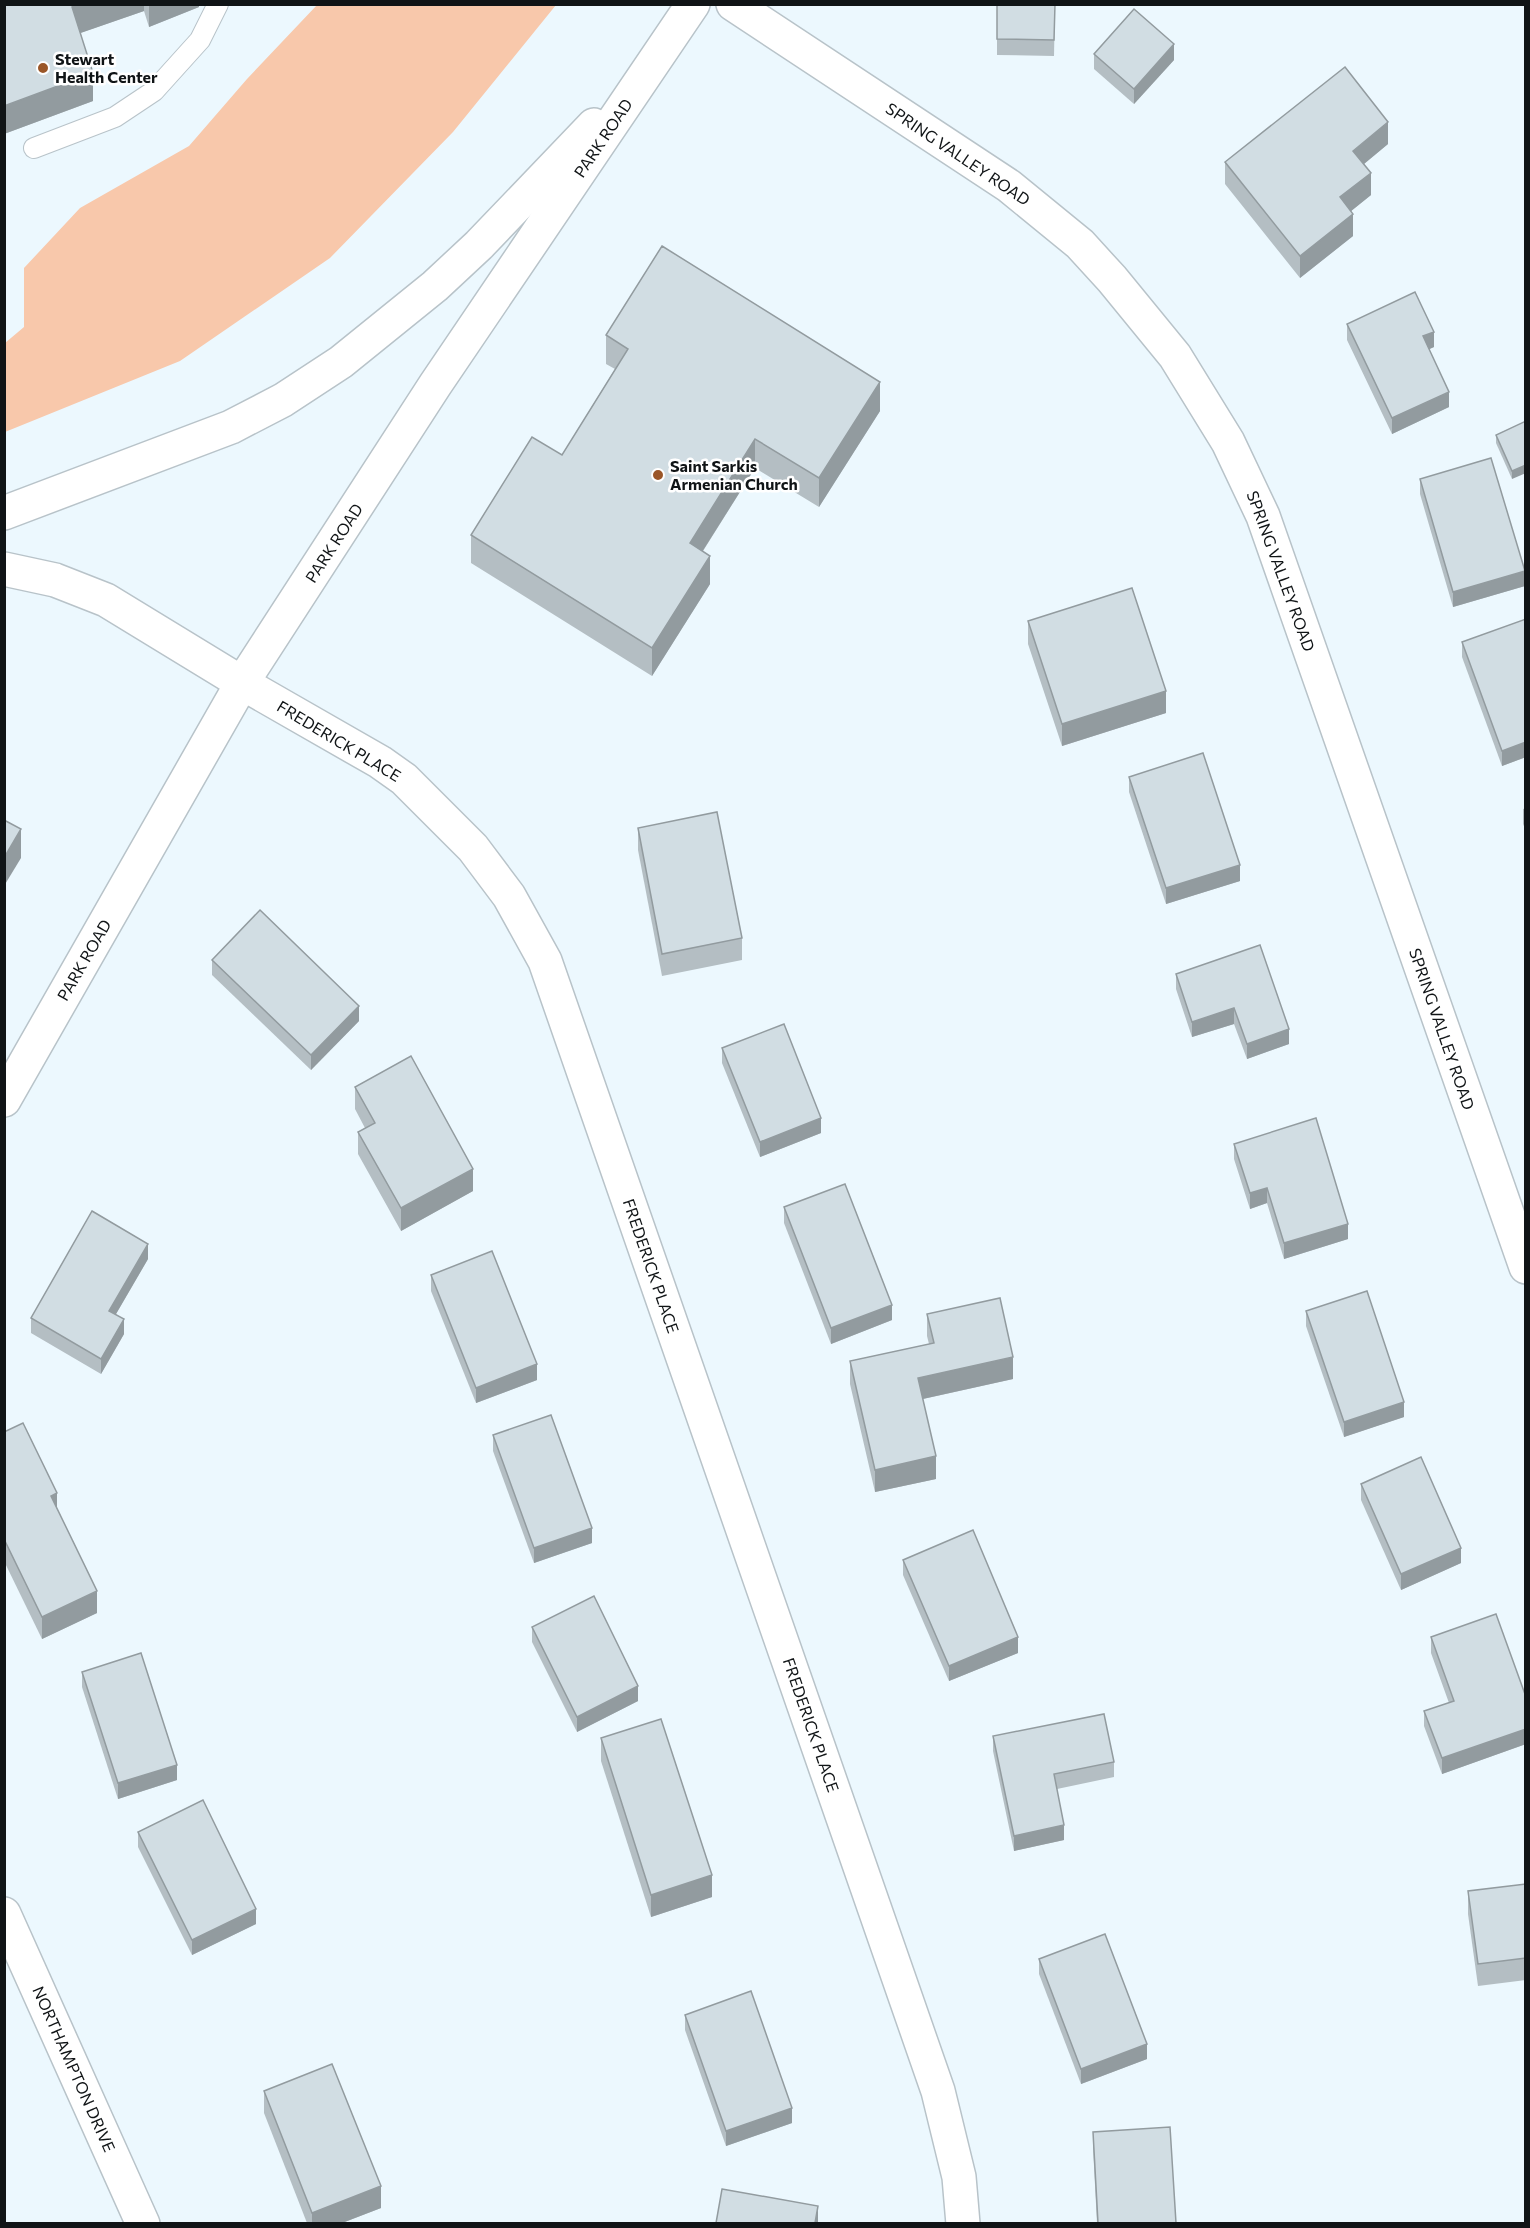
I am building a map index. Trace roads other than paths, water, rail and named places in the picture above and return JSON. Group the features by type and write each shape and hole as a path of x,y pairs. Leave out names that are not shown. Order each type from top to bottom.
{"street":[{"name":"PARK ROAD","path":"4,1100 242,683 435,386 693,4"},
{"name":"SPRING VALLEY ROAD","path":"733,4 1009,186 1080,244 1175,356 1228,442 1263,516 1526,1267"},
{"path":"4,513 231,427 268,409 341,362 435,286 479,245 652,66"},
{"name":"FREDERICK PLACE","path":"4,569 55,580 106,600 242,683 380,762 404,779 473,848 509,896 545,961 938,2091 959,2177 963,2223"},
{"name":"NORTHAMPTON DRIVE","path":"4,1914 143,2223"}],"lane":[{"path":"34,148 115,117 154,91 200,40 218,4"}],"place":[{"name":"Stewart Health Center","path":"43,68"},
{"name":"Saint Sarkis Armenian Church","path":"658,475"}]}
